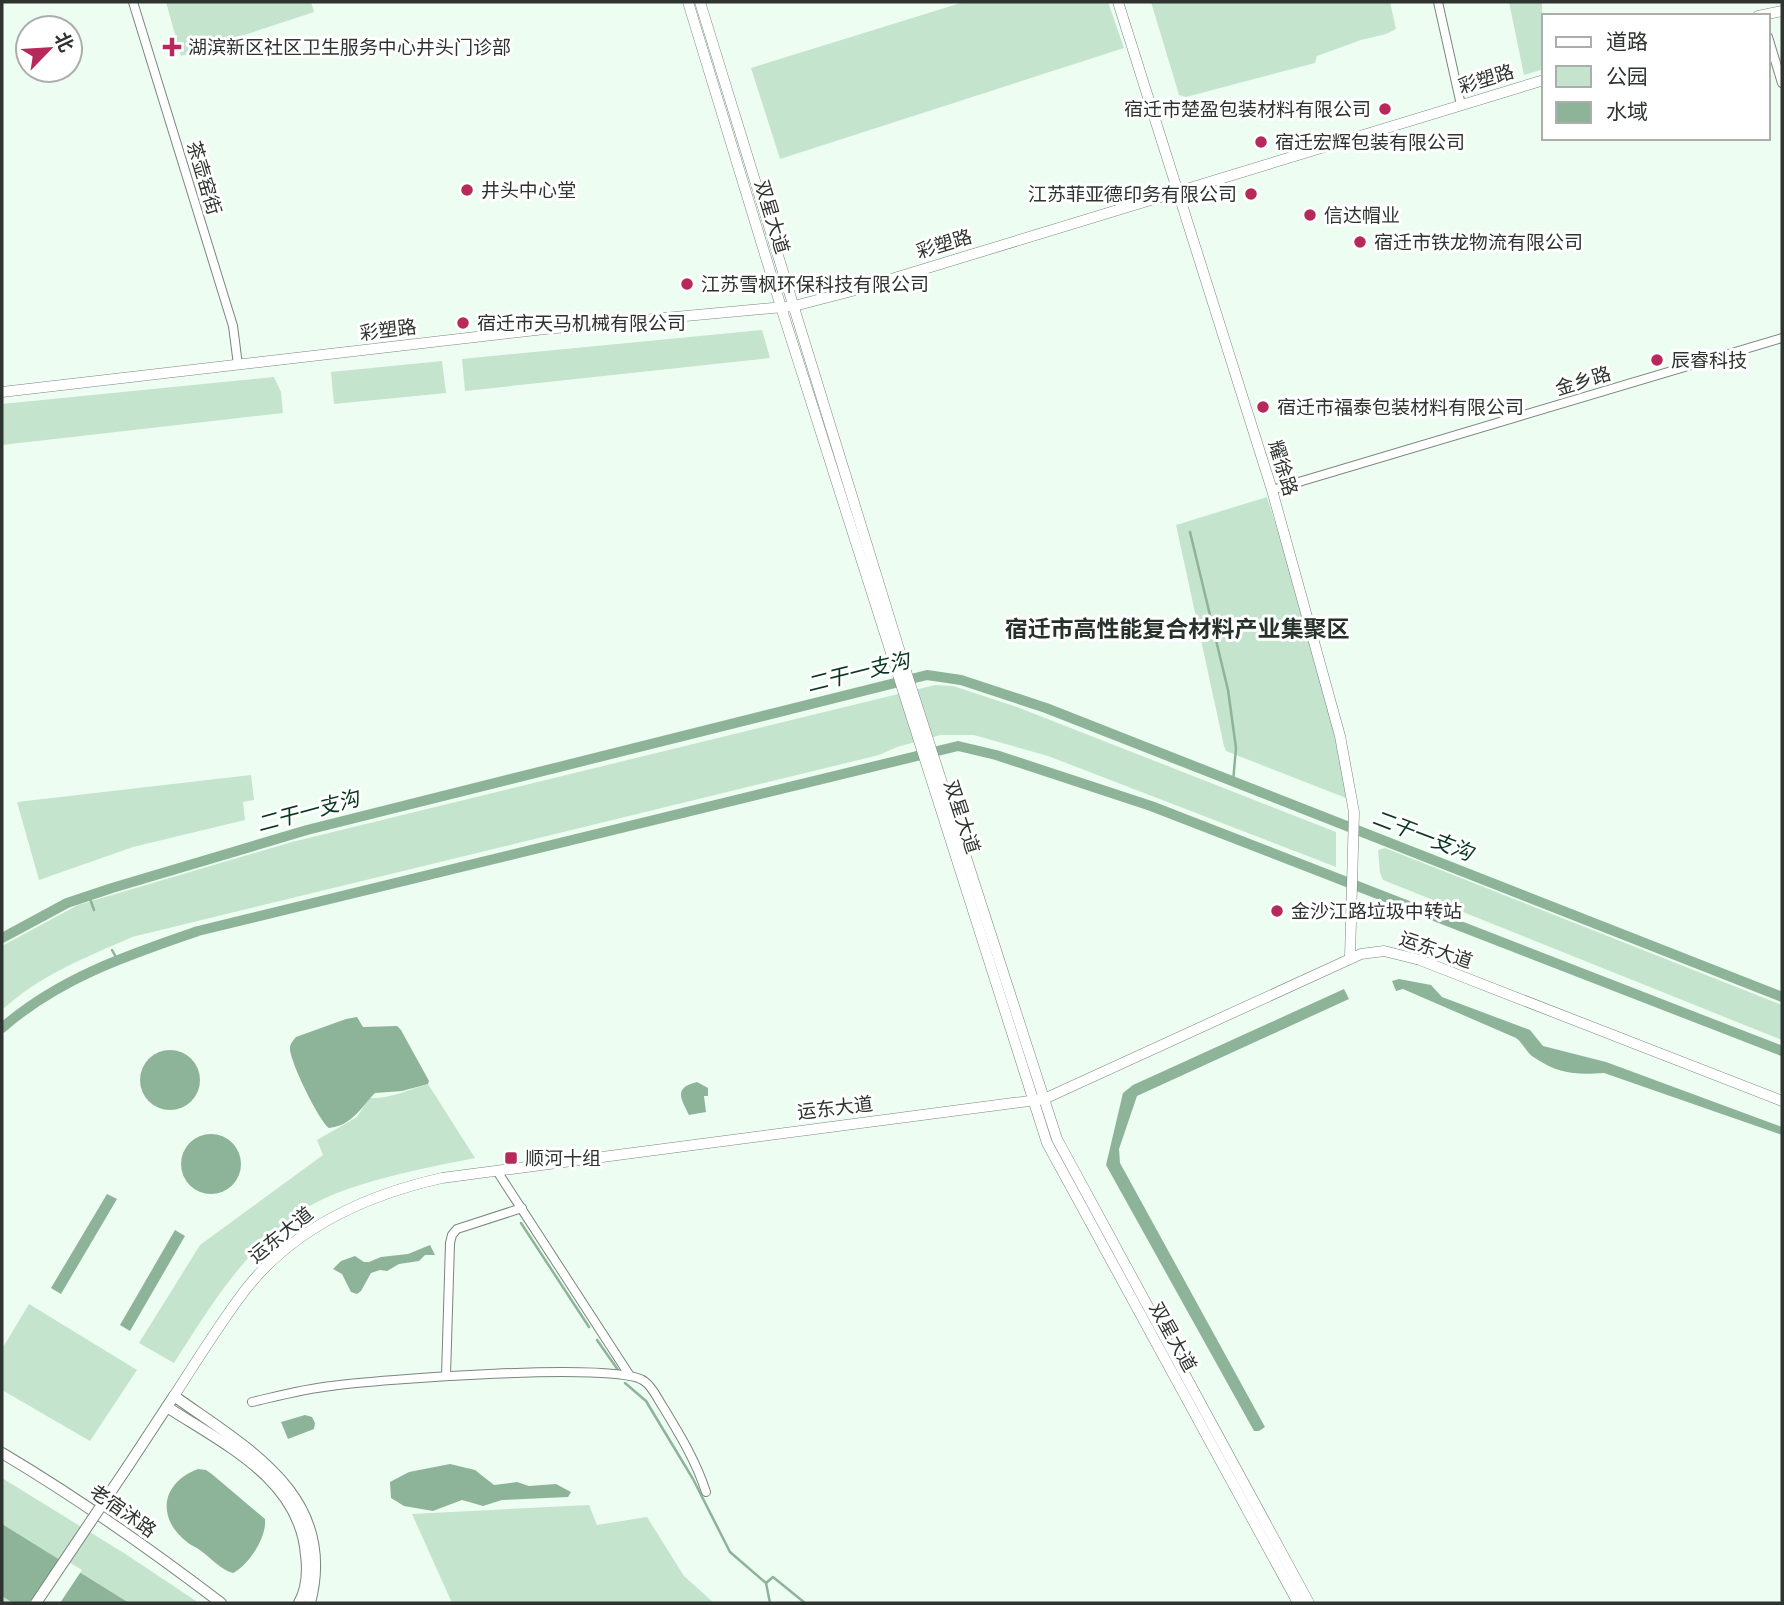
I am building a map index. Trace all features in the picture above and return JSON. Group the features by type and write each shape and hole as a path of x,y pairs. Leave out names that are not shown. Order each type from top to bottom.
{"main road":[{"name":"运东大道","path":"36,1603 174,1396"},
{"path":"174,1396 260,1459 297,1499 306,1516 315,1550 315,1581 310,1603"},
{"path":"167,1407 264,1473 290,1503 298,1520 306,1552 306,1581 299,1603"},
{"name":"老宿沭路","path":"2,1453 56,1485 125,1532 221,1603"}],"street":[{"name":"茶壶窑街","path":"132,2 233,326 238,365"},
{"name":"双星大道","path":"688,2 781,307 899,664"},
{"name":"双星大道","path":"699,2 899,664"},
{"name":"耀徐路","path":"1118,2 1272,491 1340,736 1354,812 1350,957"},
{"path":"1438,2 1461,105"},
{"path":"1770,44 1782,83"},
{"name":"彩塑路","path":"2,392 545,329 793,306 852,291 1542,81"},
{"name":"金乡路","path":"1272,491 1782,338"},
{"path":"899,664 936,780"},
{"name":"双星大道","path":"936,780 1057,1139 1309,1603"},
{"name":"双星大道","path":"936,780 1047,1143 1298,1603"},
{"name":"运东大道","path":"174,1396 246,1289 271,1263 319,1224 394,1190 442,1178 1044,1099 1350,957 1384,951 1420,960 1782,1101"},
{"path":"498,1171 630,1376"},
{"path":"446,1376 452,1234 457,1229 522,1208"},
{"path":"252,1402 329,1386 446,1376 581,1372 637,1377 651,1387 684,1441 698,1468 706,1492"}],"green space":[{"path":"166,2 311,2 314,12 181,56"},
{"path":"964,2 1108,2 1124,48 780,159 751,68"},
{"path":"1151,2 1390,2 1396,29 1317,56 1315,63 1186,97 1179,95"},
{"path":"1509,2 1542,2 1542,70 1524,75"},
{"path":"762,330 770,358 465,391 462,359"},
{"path":"442,361 446,393 334,404 331,372"},
{"path":"274,377 281,392 283,413 2,445 2,404"},
{"path":"1267,497 1323,684 1346,798 1226,751 1224,746 1176,525"},
{"path":"935,685 953,686 1017,707 1336,832 1336,867 1048,756 974,735 941,735 879,755 132,937 47,977 2,1010 2,946 78,905 292,842"},
{"path":"251,775 254,800 243,802 245,820 133,847 39,880 17,802"},
{"path":"1385,848 1782,1005 1782,1040 1383,880 1378,850"},
{"path":"428,1084 475,1158 387,1177 322,1199 284,1224 247,1259 216,1299 174,1363 139,1343 200,1245 323,1155 317,1140 357,1117 369,1098 392,1096"},
{"path":"29,1304 137,1370 90,1441 2,1390 2,1349"},
{"path":"2,1478 127,1555 199,1603 2,1603"},
{"path":"589,1505 597,1525 647,1517 684,1576 714,1603 452,1603 412,1514"}],"water":[{"path":"1399,979 1431,985 1442,997 1530,1030 1543,1046 1606,1062 1782,1127 1782,1135 1604,1073 1576,1073 1552,1067 1532,1056 1516,1038 1403,989 1396,991 1392,981"},
{"path":"1344,989 1349,999 1137,1096 1119,1149 1120,1163 1265,1427 1254,1431 1106,1165 1123,1093 1133,1085"},
{"path":"357,1017 363,1027 397,1026 429,1081 428,1084 402,1091 375,1093 350,1120 329,1128 305,1089 290,1045 296,1037"},
{"path":"170,1050 191,1059 200,1080 191,1101 170,1110 149,1101 140,1080 149,1059"},
{"path":"697,1082 708,1088 708,1096 704,1096 706,1112 689,1115 681,1094 684,1087"},
{"path":"211,1134 232,1143 241,1164 232,1185 211,1194 190,1185 181,1164 190,1143"},
{"path":"107,1194 117,1199 61,1294 51,1288"},
{"path":"175,1230 185,1236 130,1331 120,1325"},
{"path":"430,1245 435,1255 425,1255 419,1261 371,1273 357,1294 351,1292 342,1274 333,1269 341,1261 355,1256 369,1262 381,1257 408,1254"},
{"path":"305,1415 312,1417 314,1429 288,1439 281,1422"},
{"path":"450,1464 475,1470 494,1485 517,1482 529,1486 556,1484 571,1492 568,1497 502,1500 483,1506 462,1500 433,1511 404,1506 391,1498 390,1482 409,1472"},
{"path":"198,1469 213,1475 265,1519 263,1534 256,1550 245,1564 233,1573 220,1567 189,1543 177,1533 170,1522 167,1502 170,1492 176,1483"},
{"path":"2,1524 129,1603 13,1603 2,1596"}],"pier":[{"path":"64,1559 82,1570 60,1603 34,1603"}],"waterway":[{"path":"1190,532 1228,690 1236,748 1233,782"},
{"name":"二干一支沟","path":"2,938 67,903 307,830 927,675 961,680 1046,708 1782,997"},
{"path":"2,1028 47,995 95,970 198,931 958,746 996,755 1151,806 1782,1051"},
{"path":"89,896 94,910"},
{"path":"112,950 117,959"},
{"path":"521,1223 589,1327"},
{"path":"597,1340 618,1370"},
{"path":"625,1383 646,1401 693,1479 730,1552 766,1583 770,1603"},
{"path":"766,1583 773,1577 805,1603"}],"place":[{"name":"湖滨新区社区卫生服务中心井头门诊部","path":"172,47"},
{"name":"宿迁市楚盈包装材料有限公司","path":"1385,109"},
{"name":"宿迁宏辉包装有限公司","path":"1261,142"},
{"name":"井头中心堂","path":"467,190"},
{"name":"江苏菲亚德印务有限公司","path":"1251,194"},
{"name":"信达帽业","path":"1310,215"},
{"name":"宿迁市铁龙物流有限公司","path":"1360,242"},
{"name":"江苏雪枫环保科技有限公司","path":"687,284"},
{"name":"宿迁市天马机械有限公司","path":"463,323"},
{"name":"辰睿科技","path":"1657,360"},
{"name":"宿迁市福泰包装材料有限公司","path":"1263,407"},
{"name":"金沙江路垃圾中转站","path":"1277,911"},
{"name":"顺河十组","path":"511,1158"}],"district":[{"name":"宿迁市高性能复合材料产业集聚区","path":"1177,629"}]}
